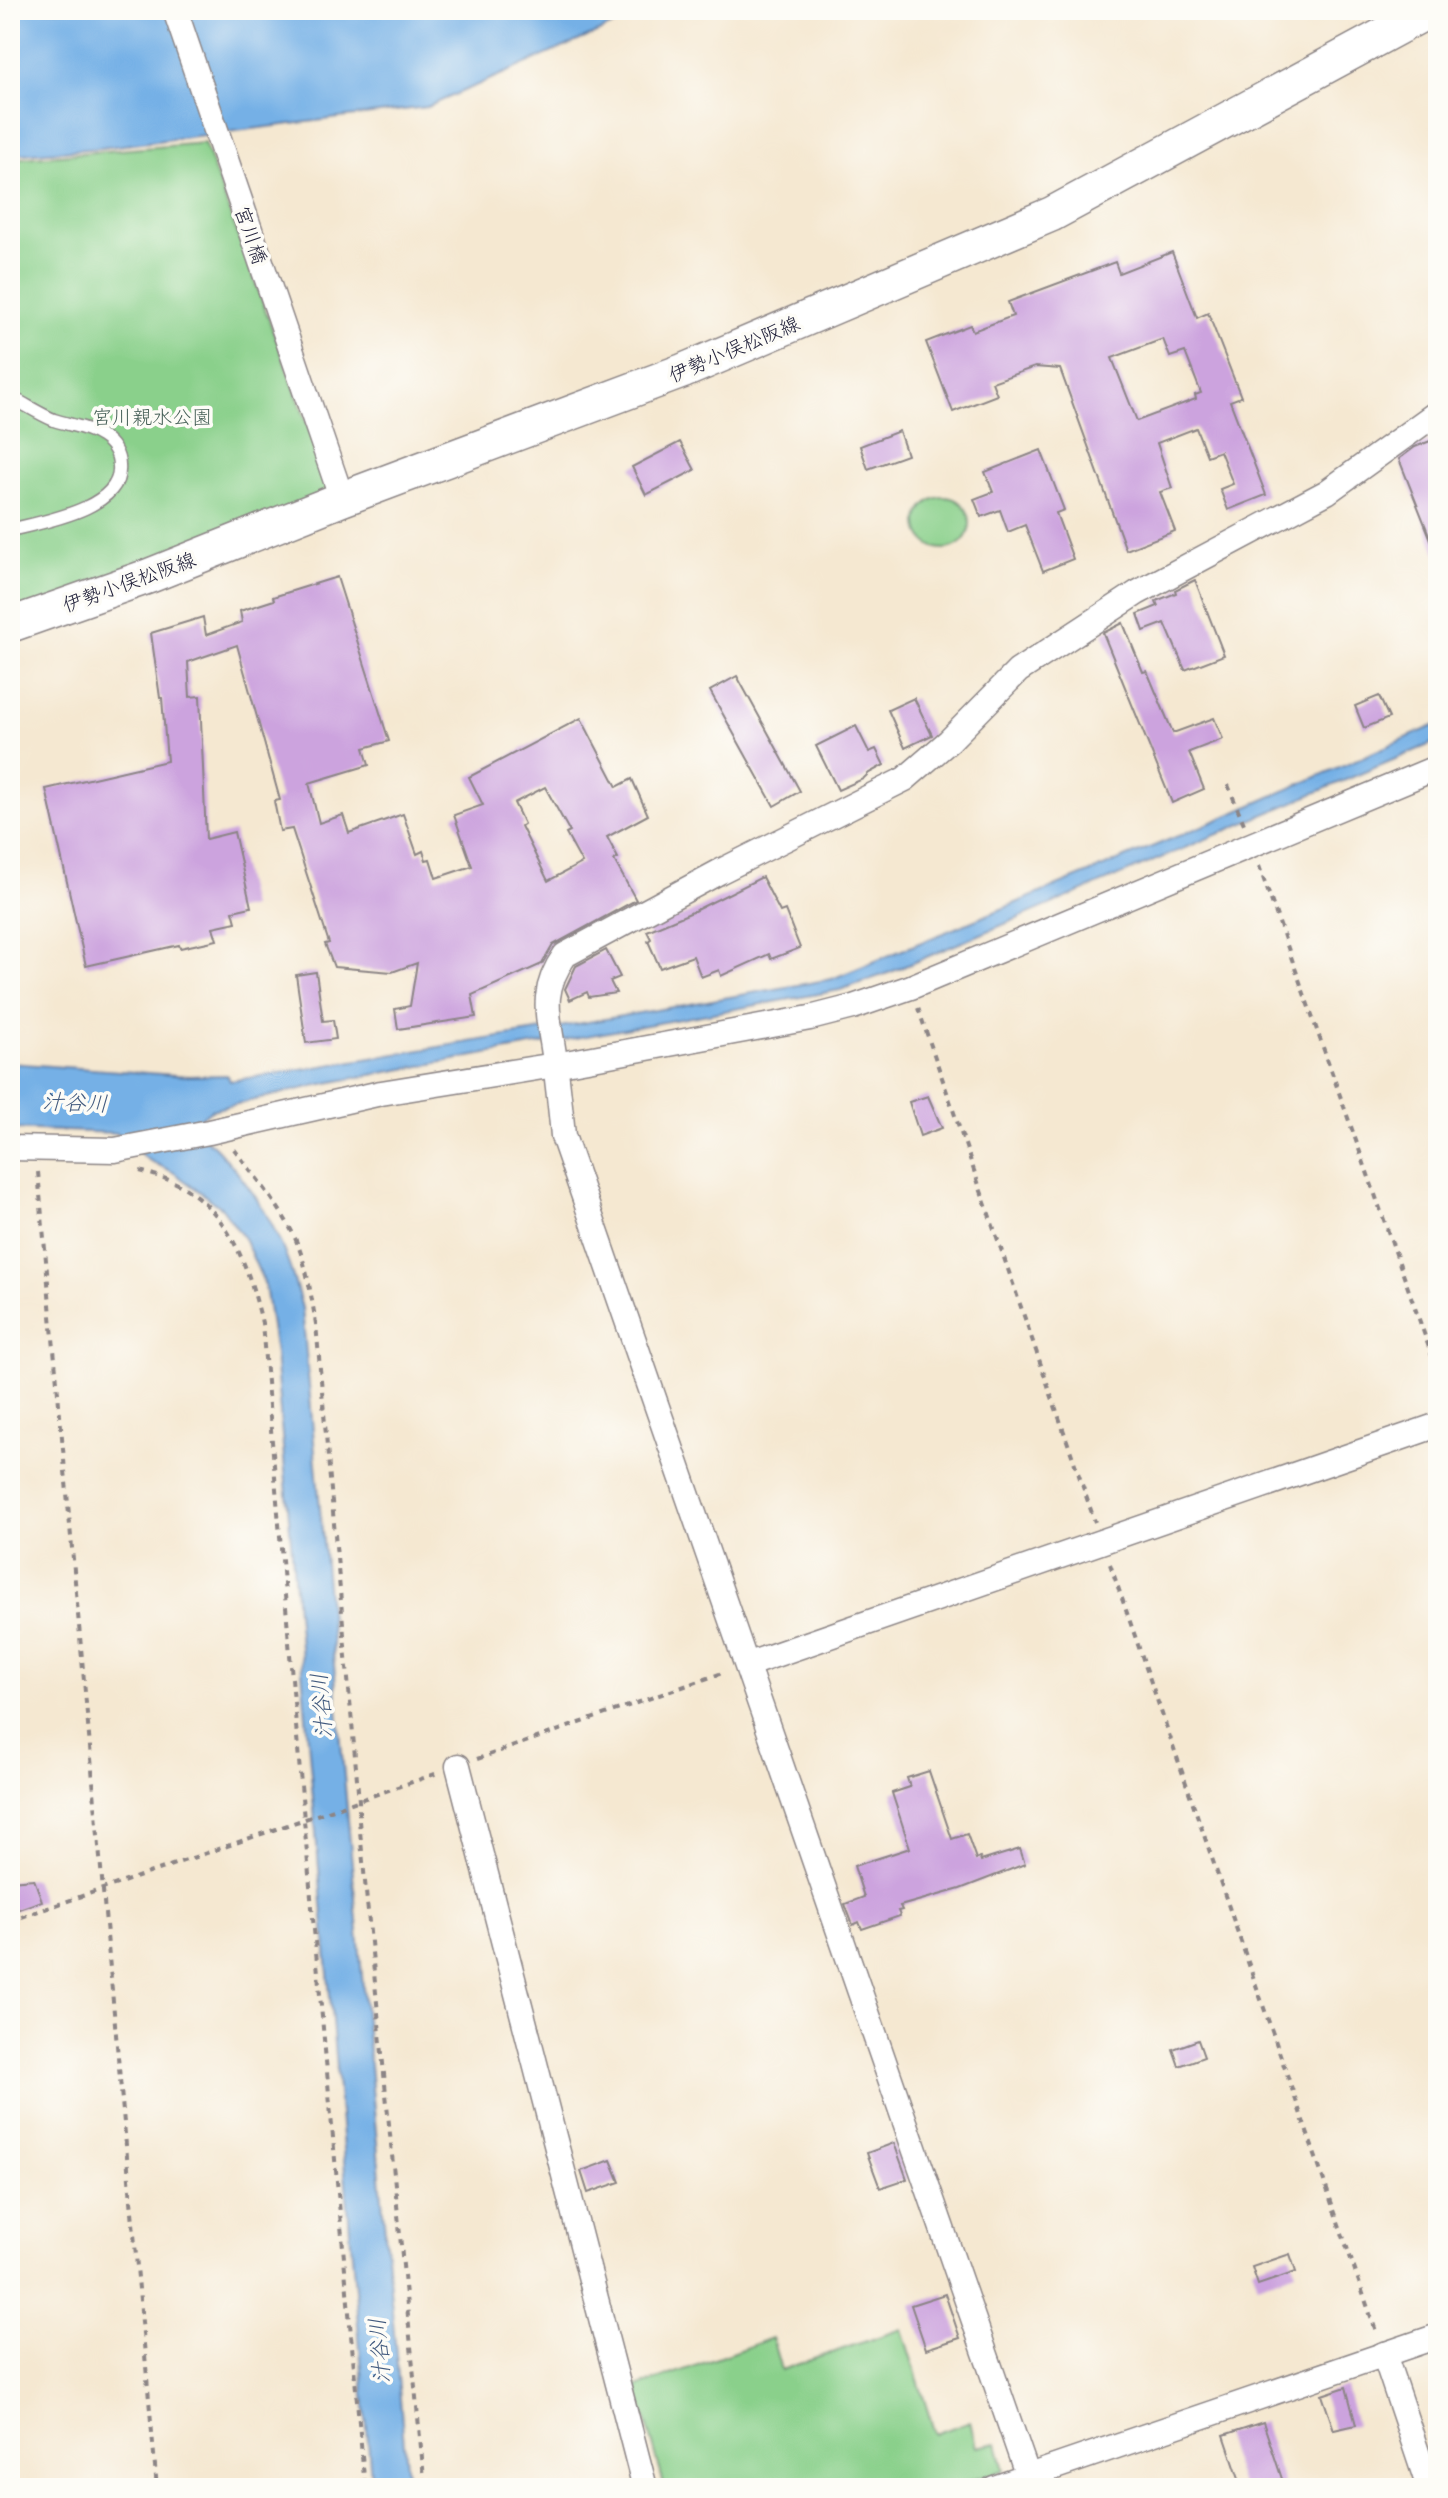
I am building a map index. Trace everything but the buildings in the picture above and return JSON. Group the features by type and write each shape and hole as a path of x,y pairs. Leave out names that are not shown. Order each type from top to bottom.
{"main road":[{"name":"伊勢小俣松阪線","path":"10,625 149,576 342,499 683,371 1052,214 1430,10"}],"street":[{"name":"宮川橋","path":"175,10 342,499"},
{"path":"1030,2482 749,1664 563,1136 546,1015 556,968 565,955 719,872 905,779 949,741 1018,671 1137,593 1327,492 1438,412"},
{"path":"10,1148 115,1150 217,1131 381,1093 810,1018 853,1007 911,987 1248,836 1438,767"},
{"path":"749,1664 1438,1425"},
{"path":"458,1766 645,2488"},
{"path":"994,2488 1030,2482 1438,2336"},
{"path":"1384,2354 1429,2488"}],"lane":[{"path":"10,397 53,419 101,435 116,451 120,469 116,486 103,499 78,511 10,530"}],"path":[{"path":"1228,785 1438,1373"},
{"path":"911,987 1384,2354"},
{"path":"217,1131 276,1204 295,1239 307,1276 317,1338 357,1802 425,2488"},
{"path":"36,1149 157,2488"},
{"path":"137,1170 167,1179 192,1192 214,1214 229,1235 252,1281 262,1323 365,2488"},
{"path":"10,1921 749,1664"}],"green space":[{"name":"宮川親水公園","path":"204,143 336,502 10,620 10,159"},
{"path":"944,497 962,505 970,523 962,541 944,549 926,541 918,523 926,505"},
{"path":"902,2329 935,2434 970,2421 976,2447 997,2443 1004,2470 947,2488 665,2488 637,2387 772,2338 781,2370"}],"water":[{"path":"10,10 649,10 427,107 101,148 10,155"},
{"name":"汁谷川","path":"1438,724 1438,741 891,972 840,990 327,1083 211,1110 190,1126 218,1150 261,1205 280,1242 302,1308 408,2488 372,2488 275,1354 265,1285 245,1240 222,1208 173,1172 148,1160 116,1133 10,1129 10,1063 189,1076 227,1075 230,1081 832,979 1229,815"}]}
